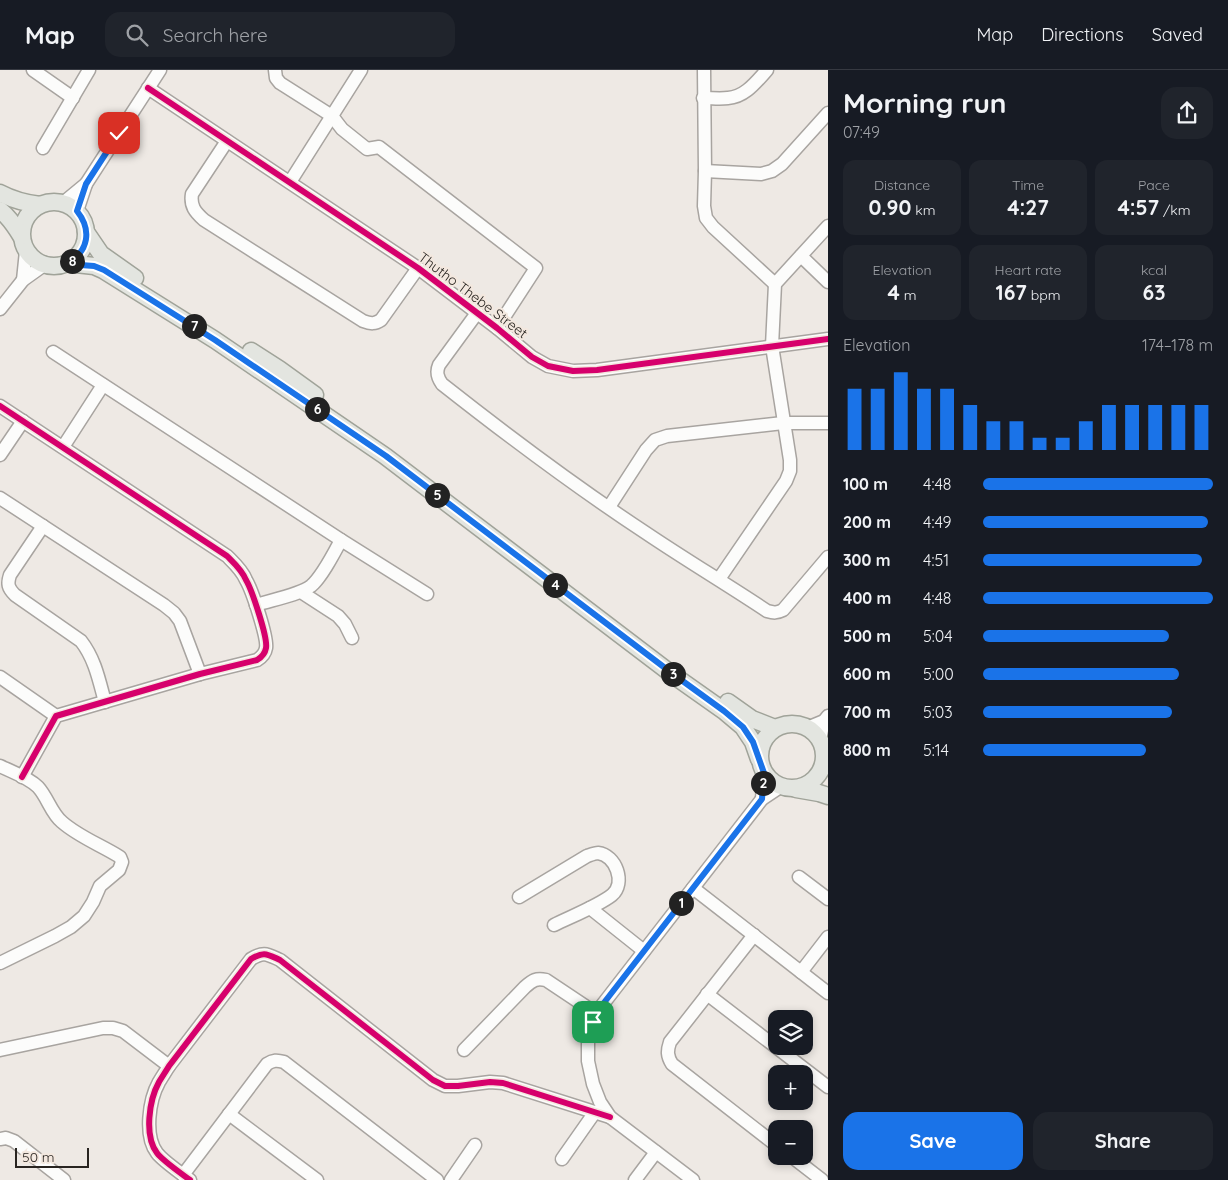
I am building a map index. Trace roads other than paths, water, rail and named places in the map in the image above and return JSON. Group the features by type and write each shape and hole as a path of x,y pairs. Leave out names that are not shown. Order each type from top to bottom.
{"main road":[{"path":"0,193 24,203 40,205"},
{"path":"24,244 22,228 28,214 33,209 48,202 55,202 70,207 82,217 86,232 84,247 80,254 67,264"},
{"path":"0,210 14,224 31,257 44,265 94,266 104,270 215,340 386,456 743,727 753,742 762,766 774,783 787,788 809,790 828,796"},
{"path":"86,232 101,254 133,277 279,369 374,436 742,712 775,728"},
{"path":"762,766 761,745 775,728 794,724 807,728 814,733 820,740 826,764 814,780 808,784 787,788"}],"street":[{"path":"33,70 73,98"},
{"path":"44,148 89,70"},
{"path":"70,207 160,70"},
{"path":"276,70 276,78 280,83 332,116 342,130 367,149 379,147 536,268 497,328"},
{"path":"290,182 361,70"},
{"path":"704,70 704,206 706,218 775,284"},
{"path":"704,98 730,98 739,95 749,89 767,70"},
{"name":"Thutho Thebe Street","path":"148,88 418,268 532,357 548,366 573,370 597,370 828,339"},
{"path":"705,171 761,174 772,171 782,164 828,113"},
{"path":"227,141 192,194 192,207 204,220 363,321 370,323 382,320 418,268"},
{"path":"719,579 786,481 790,471 790,460 772,346 775,284 828,226"},
{"path":"23,280 24,244"},
{"path":"801,256 828,282"},
{"path":"0,310 23,280 44,265"},
{"path":"477,313 439,365 437,375 442,384 489,422 609,508 677,554 768,611 778,613 783,610 828,557"},
{"path":"53,352 341,540 428,594"},
{"path":"63,447 103,385"},
{"path":"0,406 227,556 238,566 246,580 256,605 266,643 266,650 263,656 257,660 200,674 56,716 22,777"},
{"path":"0,455 23,421"},
{"path":"609,508 646,450 655,440 667,436 783,423 828,423"},
{"path":"0,498 174,613 180,621 200,674"},
{"path":"42,526 10,575 7,583 9,590 87,648 97,671 105,702"},
{"path":"256,605 301,592 311,586 319,577 341,540"},
{"path":"301,592 338,616 345,624 352,638"},
{"path":"0,677 56,716"},
{"path":"807,728 826,718"},
{"path":"820,740 826,718"},
{"path":"0,766 37,787 56,817 74,832 120,857 122,862 119,870 100,886 84,916 71,927 0,963"},
{"path":"762,766 762,799"},
{"path":"610,1117 600,1102 592,1084 588,1061 588,1040 597,1014 762,799 787,788"},
{"path":"519,898 587,856 597,853 607,856 618,873 618,888 613,894 590,908 554,925"},
{"path":"800,877 828,899"},
{"path":"693,888 828,993"},
{"path":"590,908 644,951"},
{"path":"754,935 670,1042 668,1057 672,1064 768,1139"},
{"path":"801,972 828,937"},
{"path":"438,1180 284,1062 272,1060 267,1064 229,1114 186,1177 157,1154 152,1143 149,1126 152,1097 158,1082 169,1066 251,959 260,954 268,954 280,960 433,1080 445,1086 490,1082 503,1083 610,1117 693,1180"},
{"path":"464,1050 525,987 538,979 546,980 597,1014"},
{"path":"707,994 828,1087"},
{"path":"0,1050 103,1028 113,1028 123,1031 169,1066"},
{"path":"562,1159 595,1112"},
{"path":"229,1114 317,1180"},
{"path":"0,1139 6,1138 14,1141 64,1180"},
{"path":"452,1180 475,1145"},
{"path":"635,1180 656,1152"},
{"path":"803,1165 822,1180"}]}
